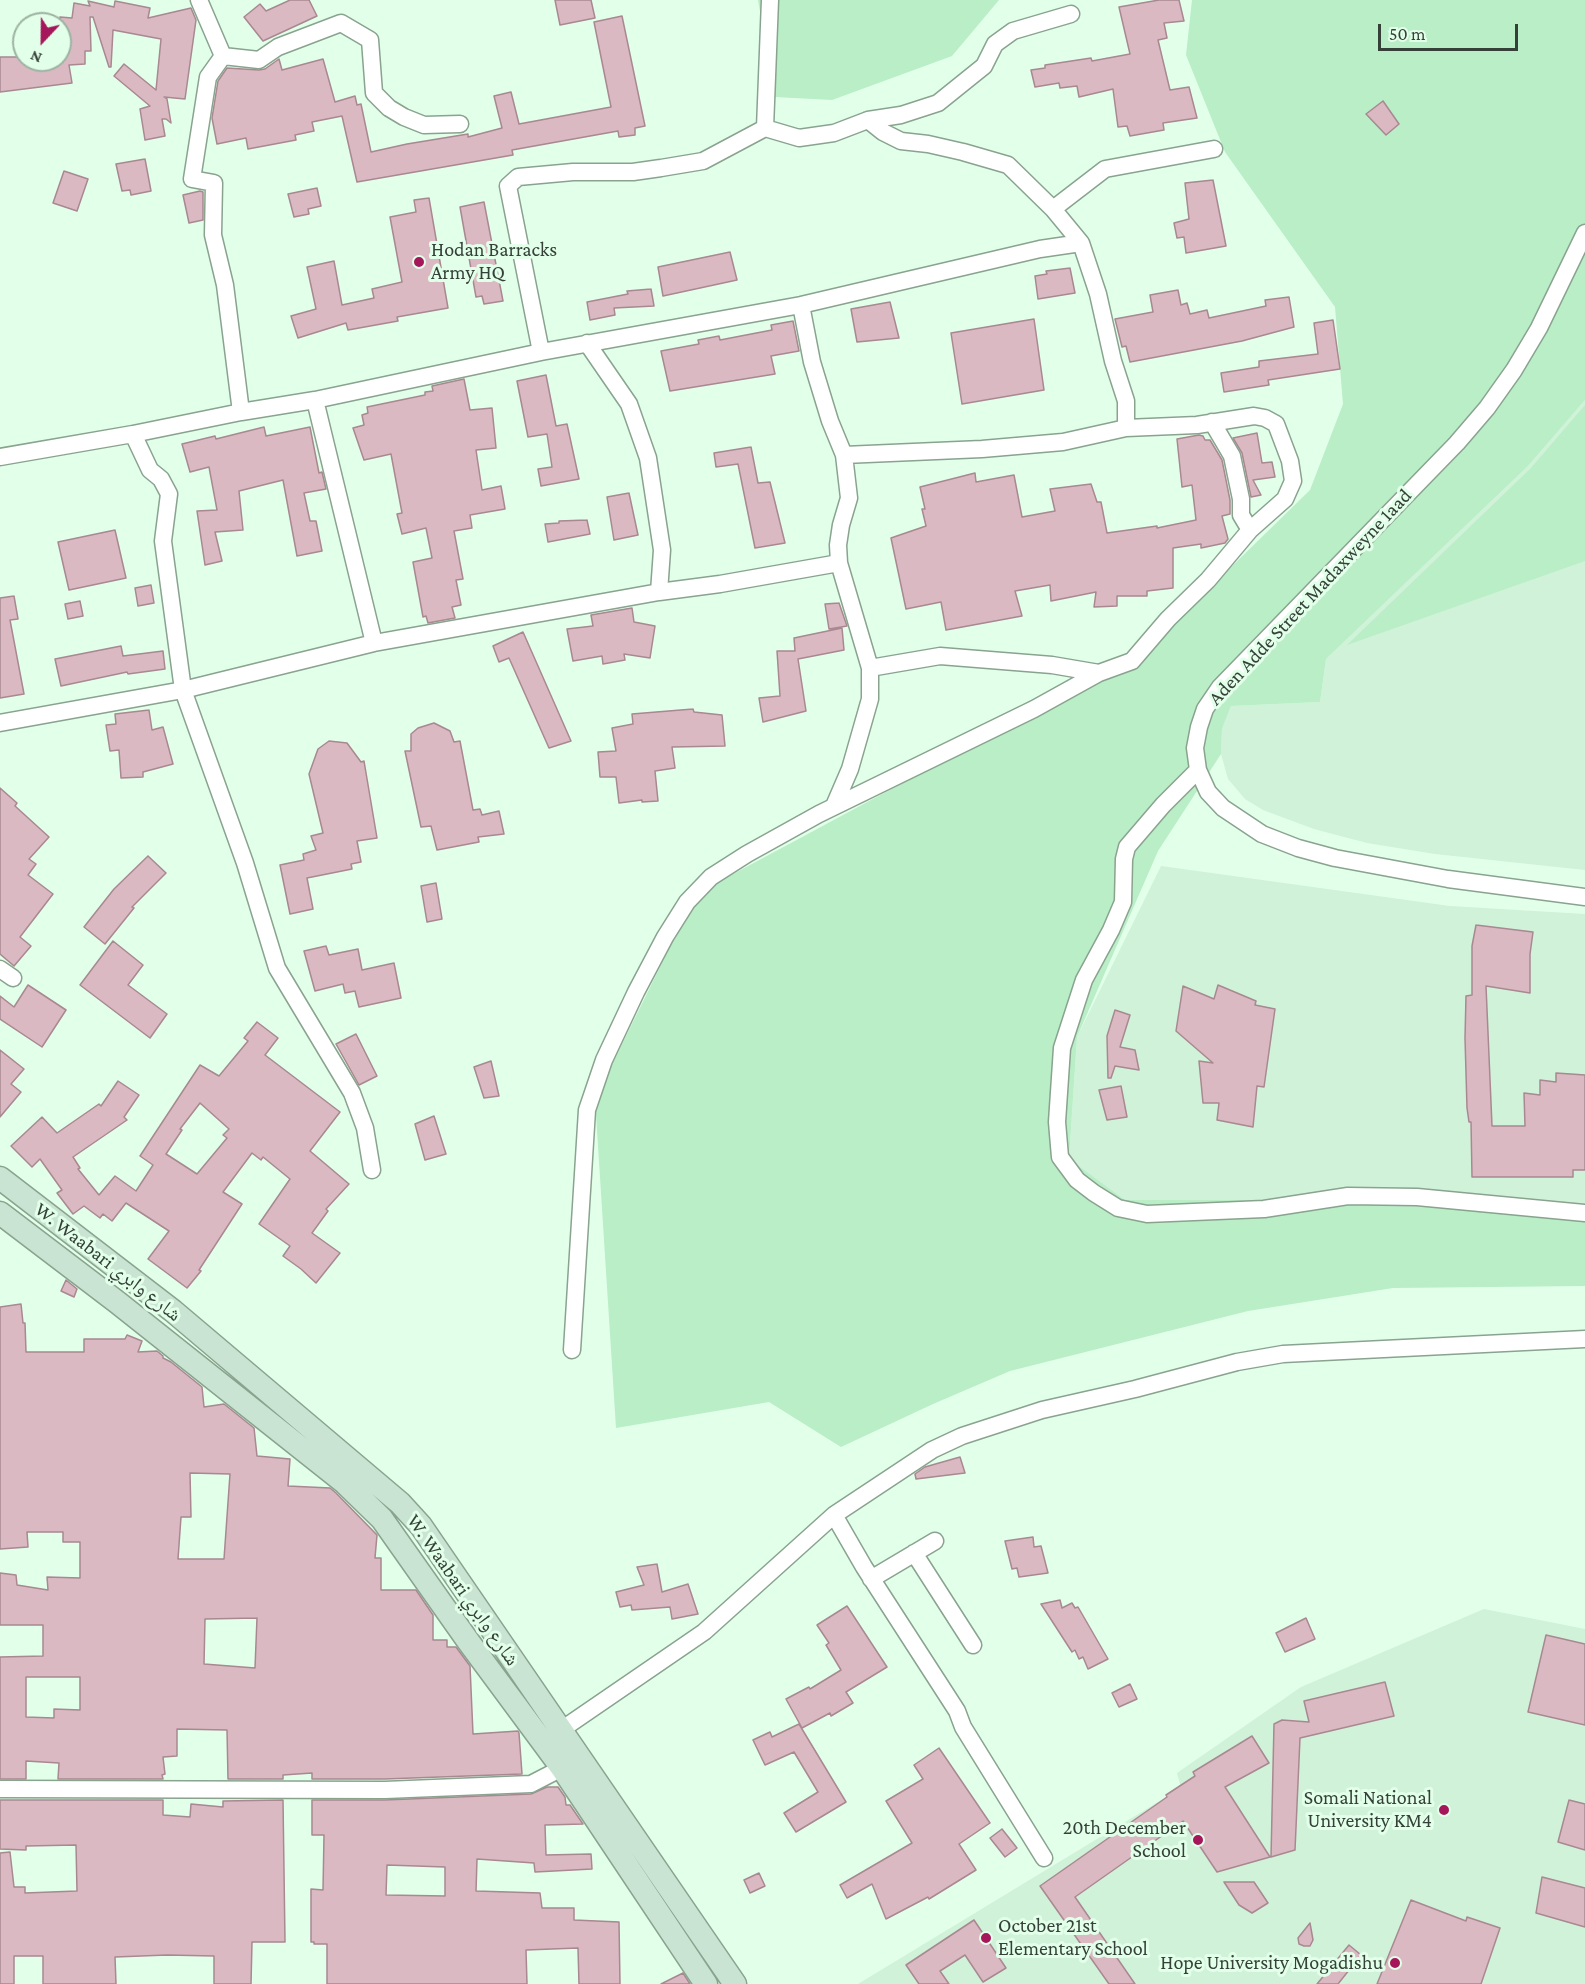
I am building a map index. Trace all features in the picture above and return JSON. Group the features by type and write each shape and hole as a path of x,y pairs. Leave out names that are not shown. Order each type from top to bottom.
{"main road":[{"name":"W. Waabari شارع وابري","path":"0,1178 173,1311 400,1503 421,1526 735,1984"},
{"name":"W. Waabari شارع وابري","path":"0,1213 117,1302 345,1483 382,1519 562,1768 706,1984"}],"street":[{"path":"199,0 223,56"},
{"path":"765,128 770,0"},
{"path":"541,352 508,186 518,177 573,172 633,172 703,161 765,128 799,138 834,133 868,120 901,115 938,103 984,66 995,44 1013,32 1071,14"},
{"path":"223,56 259,60 278,47 341,23 370,40 374,93 389,108 424,125 460,124"},
{"path":"223,56 208,77 192,179 214,183 213,235 225,285 241,412"},
{"path":"868,120 883,132 901,141 928,144 1008,165 1053,208 1081,243 1098,294 1113,361 1126,401 1126,428"},
{"path":"1053,208 1105,169 1214,149"},
{"name":"Aden Adde Street Madaxweyne 1aad","path":"1585,233 1539,328 1514,370 1487,408 1457,443 1220,687 1205,709 1196,748 1198,770 1208,792 1223,808 1262,834 1298,848 1335,858 1448,879 1585,897"},
{"path":"0,457 315,400 587,343 801,305 1041,249 1081,243"},
{"path":"801,305 812,362 830,421 844,455 849,498 841,525 838,545 839,563 870,668 870,699 850,769 834,806"},
{"path":"587,343 629,404 648,458 662,550 659,592"},
{"path":"315,400 374,643"},
{"path":"572,1350 587,1110 604,1060 631,1002 665,937 687,902 711,878 747,854 834,806 1034,709 1099,673 1132,661 1168,619 1208,580 1250,530 1285,499 1293,481 1290,461 1276,424 1265,418 1254,416 1197,425 1126,428 1063,442 982,449 844,455"},
{"path":"1212,422 1232,456 1241,499 1241,515 1250,530"},
{"path":"133,434 150,470 161,479 169,494 163,541 183,690 245,863 277,968 352,1094 364,1128 372,1170"},
{"path":"0,723 183,690 374,643 659,592 720,584 839,563"},
{"path":"870,668 940,656 1052,665 1099,673"},
{"path":"1198,770 1163,804 1127,847 1124,860 1123,902 1084,980 1062,1048 1057,1122 1060,1157 1077,1180 1118,1208 1147,1214 1264,1209 1348,1196 1417,1197 1585,1214"},
{"path":"561,1730 704,1632 834,1515 932,1450 962,1436 1042,1410 1238,1362 1283,1354 1585,1339"},
{"path":"834,1515 871,1579 957,1711 963,1727 1044,1858"},
{"path":"871,1579 935,1541"},
{"path":"914,1553 973,1645"},
{"path":"0,1789 385,1790 531,1784 562,1768"}],"shaded area":[{"path":"758,0 999,0 952,56 832,100 775,97"},
{"path":"1192,0 1585,0 1585,400 1528,466 1326,659 1320,702 1231,706 1222,729 1221,754 1158,851 1077,1037 1069,1159 1125,1200 1257,1200 1448,1195 1585,1218 1585,1286 1393,1288 1248,1311 1010,1371 841,1447 769,1402 616,1428 595,1099 696,894 1141,655 1310,490 1343,404 1335,307 1225,152 1186,55"},
{"path":"1585,400 1585,870 1435,854 1367,843 1314,829 1263,810 1245,799 1228,779 1221,754 1222,729 1231,706 1320,702 1326,659 1528,466"},
{"path":"1585,405 1585,561 1347,645 1531,468"},
{"path":"1161,866 1450,906 1585,914 1585,1218 1257,1200 1125,1200 1069,1160 1077,1037"},
{"path":"1484,1609 1585,1629 1585,1984 858,1984 1181,1788 1177,1773 1301,1687"}],"building":[{"path":"290,0 309,0 317,16 263,41 244,17 260,4 266,11"},
{"path":"555,0 591,0 595,18 560,25"},
{"path":"1159,0 1179,0 1184,21 1164,23 1167,38 1158,40 1170,90 1189,87 1197,118 1163,123 1164,130 1130,136 1127,126 1118,127 1113,89 1079,97 1077,86 1060,88 1059,83 1035,87 1031,70 1045,68 1045,65 1091,58 1092,61 1130,54 1119,7"},
{"path":"88,1 114,7 115,1 150,8 148,18 191,8 196,20 185,99 164,97 167,99 171,123 162,119 165,136 145,140 140,109 150,106 114,76 124,64 156,90 161,39 113,30 111,67 109,67 93,17 90,17 91,51 85,51 85,64 72,65 74,3 90,6"},
{"path":"622,16 645,126 635,128 635,135 619,137 618,131 512,150 513,155 357,182 342,116 312,122 314,131 295,135 296,140 248,149 246,138 217,144 212,118 218,81 227,68 265,69 279,59 282,70 323,59 335,102 355,96 357,105 361,104 371,152 468,134 468,137 502,128 494,96 511,92 519,124 611,107 594,22"},
{"path":"0,57 12,57 12,72 70,72 72,83 0,92"},
{"path":"1383,101 1399,124 1386,135 1366,114"},
{"path":"145,159 151,191 131,195 130,190 122,191 116,164"},
{"path":"64,171 88,179 77,211 53,203"},
{"path":"1213,180 1226,246 1186,253 1184,237 1177,238 1174,223 1189,219 1185,183"},
{"path":"317,188 321,206 308,209 309,214 294,217 288,194"},
{"path":"203,192 203,220 189,223 183,195"},
{"path":"429,198 448,308 397,317 398,321 348,330 346,323 298,338 291,316 316,309 307,267 334,261 342,305 374,298 372,289 402,282 390,217 416,212 414,200"},
{"path":"484,202 503,301 484,304 482,296 476,297 460,207"},
{"path":"730,252 737,280 663,296 658,267"},
{"path":"1070,268 1075,293 1038,299 1035,276 1047,274 1046,271"},
{"path":"651,289 654,306 614,308 615,315 590,320 587,302 628,294 627,291"},
{"path":"1178,290 1181,305 1187,303 1190,314 1207,310 1209,318 1266,306 1265,300 1289,297 1294,327 1242,341 1130,362 1126,346 1122,347 1115,319 1153,312 1150,295"},
{"path":"890,302 899,338 857,342 851,309"},
{"path":"1034,319 1044,390 962,404 951,333"},
{"path":"1333,320 1340,369 1268,380 1269,385 1224,392 1221,373 1259,367 1259,361 1318,354 1314,323"},
{"path":"793,321 799,351 771,356 775,374 670,391 661,351 699,344 698,340 719,336 720,340 772,330 771,325"},
{"path":"546,375 556,426 567,424 579,479 541,486 538,469 552,467 547,434 528,437 517,381"},
{"path":"464,379 470,410 492,408 496,448 476,450 482,490 501,486 505,509 470,515 472,528 454,531 463,579 456,580 461,605 452,607 455,618 428,623 426,616 423,617 413,562 432,558 426,528 402,534 397,514 402,513 391,454 364,460 353,428 364,425 362,415 368,413 367,407 425,395 425,392 433,391 432,386"},
{"path":"264,427 266,436 310,427 319,473 322,472 326,489 304,493 310,521 316,521 322,551 297,556 283,480 239,491 243,530 215,532 222,561 205,565 197,511 217,510 209,467 190,472 182,444 215,436 216,439"},
{"path":"1257,433 1262,463 1272,462 1275,477 1253,480 1261,495 1251,497 1242,453 1233,438"},
{"path":"1199,435 1205,440 1210,440 1222,460 1230,500 1230,514 1222,516 1228,539 1225,543 1201,548 1201,544 1173,548 1173,588 1147,591 1147,596 1117,596 1117,606 1094,607 1096,592 1051,601 1050,585 1015,591 1022,616 946,630 941,602 906,609 891,538 926,526 920,487 975,473 976,482 1014,475 1022,517 1055,511 1050,489 1091,484 1097,502 1101,502 1107,533 1157,526 1157,528 1196,520 1192,485 1182,487 1177,439"},
{"path":"751,447 758,483 770,482 785,543 755,548 738,464 716,467 714,453"},
{"path":"629,493 638,535 614,540 607,497"},
{"path":"587,520 590,534 548,542 545,524"},
{"path":"115,530 126,578 69,590 58,542"},
{"path":"151,585 154,603 138,606 135,588"},
{"path":"14,596 18,619 10,620 24,694 0,698 0,598"},
{"path":"80,601 83,616 68,619 65,604"},
{"path":"839,603 847,626 829,629 825,604"},
{"path":"632,608 634,622 655,626 650,658 624,654 625,660 603,664 602,656 573,661 567,629 593,626 591,615"},
{"path":"842,628 844,650 798,659 806,711 763,722 759,698 780,696 777,651 795,651 794,638"},
{"path":"523,632 571,741 549,748 509,658 499,662 493,646"},
{"path":"121,646 123,656 163,651 165,669 128,674 127,672 61,686 55,659"},
{"path":"693,709 694,712 722,715 725,746 672,747 675,768 655,771 658,801 642,802 642,800 619,803 616,777 600,777 598,752 616,751 612,728 633,724 632,714"},
{"path":"149,710 152,730 163,727 173,764 143,772 143,777 121,778 119,750 110,751 106,725 116,724 115,714"},
{"path":"434,723 450,731 454,742 460,741 473,810 480,809 482,815 499,811 504,834 478,837 479,842 437,850 431,826 421,827 405,751 411,751 411,734 418,728"},
{"path":"329,741 347,743 361,762 364,761 377,838 357,841 361,862 351,864 352,869 307,878 313,909 290,914 280,865 304,860 303,854 316,850 311,836 323,833 309,774 318,749"},
{"path":"0,788 17,803 15,806 49,837 29,859 36,864 28,875 53,894 20,937 31,946 14,966 0,954"},
{"path":"148,856 166,873 132,907 134,908 105,944 84,927 114,889"},
{"path":"436,883 442,919 427,922 421,886"},
{"path":"1476,925 1533,932 1530,954 1530,993 1486,986 1492,1126 1525,1126 1524,1093 1540,1095 1540,1080 1556,1082 1556,1073 1585,1075 1585,1170 1573,1170 1573,1177 1472,1177 1465,1038 1466,996 1472,995 1472,946"},
{"path":"113,941 143,965 128,985 167,1014 150,1038 80,985"},
{"path":"326,946 329,955 358,949 362,970 394,963 401,998 359,1007 355,991 345,993 343,984 315,991 304,951"},
{"path":"28,985 66,1010 42,1047 0,1019 0,996 14,1007"},
{"path":"1218,985 1256,1001 1255,1005 1275,1009 1264,1087 1257,1086 1253,1127 1217,1120 1219,1103 1203,1103 1199,1061 1213,1063 1176,1031 1183,986 1214,999"},
{"path":"1115,1010 1130,1015 1120,1047 1135,1050 1139,1070 1115,1066 1111,1078 1108,1078 1107,1036"},
{"path":"257,1022 278,1038 265,1055 340,1112 310,1151 349,1184 326,1209 328,1211 312,1233 340,1253 316,1283 283,1256 290,1246 259,1224 290,1179 263,1157 261,1160 252,1153 223,1192 242,1204 199,1270 201,1271 187,1288 148,1259 169,1231 126,1203 112,1221 103,1214 100,1218 84,1206 73,1214 57,1193 62,1190 40,1159 32,1167 11,1146 42,1117 57,1133 99,1104 101,1106 118,1081 139,1095 124,1117 127,1120 73,1157 80,1168 78,1169 99,1195 115,1176 136,1191 153,1165 140,1156 200,1065 219,1076 248,1041 244,1038","holes":["200,1103 229,1129 223,1135 227,1138 197,1174 166,1154 182,1130 180,1129"]},
{"path":"356,1034 377,1076 359,1085 336,1044"},
{"path":"0,1050 24,1069 11,1084 21,1092 0,1117"},
{"path":"491,1061 499,1096 484,1098 474,1067"},
{"path":"1121,1086 1127,1117 1107,1120 1099,1090"},
{"path":"434,1116 446,1154 425,1160 415,1124"},
{"path":"66,1280 77,1289 74,1297 61,1291"},
{"path":"21,1304 23,1323 25,1323 26,1352 84,1352 84,1339 125,1339 127,1335 142,1341 138,1352 157,1351 202,1387 204,1407 224,1404 254,1428 257,1456 290,1459 288,1486 330,1488 336,1493 377,1535 375,1558 381,1558 381,1590 416,1590 433,1615 433,1640 447,1640 447,1647 456,1647 470,1666 473,1734 518,1731 522,1774 312,1779 312,1773 283,1775 283,1779 228,1779 227,1730 177,1729 177,1756 163,1757 165,1774 162,1775 163,1779 58,1779 59,1763 26,1761 26,1779 0,1779 0,1657 43,1656 43,1625 0,1625 0,1573 16,1575 17,1585 48,1590 47,1577 80,1578 80,1542 63,1542 63,1532 27,1532 28,1547 0,1549 0,1307","holes":["190,1473 230,1474 224,1559 178,1559 181,1517 191,1517","257,1618 255,1668 204,1664 205,1619","26,1677 80,1677 80,1710 54,1709 54,1718 26,1717"]},
{"path":"960,1457 965,1473 916,1479 915,1474 925,1467"},
{"path":"1033,1537 1034,1547 1041,1546 1048,1573 1019,1577 1017,1568 1012,1569 1005,1541"},
{"path":"657,1564 662,1592 688,1584 698,1614 672,1619 670,1607 632,1610 631,1605 620,1607 616,1592 644,1585 637,1567"},
{"path":"1060,1600 1062,1608 1072,1603 1075,1608 1078,1607 1108,1659 1088,1669 1083,1657 1079,1659 1075,1650 1072,1652 1041,1604"},
{"path":"847,1606 887,1667 846,1692 853,1703 831,1716 830,1713 802,1728 786,1699 809,1687 810,1689 841,1670 826,1645 829,1643 817,1625"},
{"path":"1306,1618 1315,1639 1285,1652 1276,1633"},
{"path":"1546,1635 1585,1644 1585,1725 1528,1712"},
{"path":"1385,1682 1394,1716 1300,1738 1295,1850 1271,1857 1274,1724 1282,1720 1309,1722 1304,1701"},
{"path":"1130,1684 1137,1699 1119,1707 1112,1693"},
{"path":"799,1724 846,1802 796,1832 784,1813 818,1792 794,1752 765,1765 753,1740 770,1732 772,1737"},
{"path":"1252,1736 1269,1763 1225,1787 1270,1857 1217,1872 1183,1821 1075,1897 1135,1984 1109,1984 1040,1886 1167,1797 1166,1795 1195,1776 1193,1772"},
{"path":"939,1748 990,1823 959,1844 976,1870 929,1899 928,1897 886,1919 872,1884 847,1898 840,1885 912,1843 886,1801 923,1779 914,1765"},
{"path":"547,1787 558,1787 565,1797 566,1805 570,1805 583,1824 545,1825 546,1855 591,1854 592,1869 535,1872 534,1863 477,1859 476,1891 540,1893 542,1908 574,1908 574,1920 619,1922 620,1984 579,1984 578,1948 526,1950 527,1984 327,1984 327,1944 311,1942 311,1889 323,1890 324,1835 312,1835 312,1800 385,1800 531,1794","holes":["387,1865 445,1867 445,1896 386,1895"]},
{"path":"0,1800 163,1800 163,1815 190,1817 191,1804 223,1807 223,1801 283,1800 285,1942 252,1942 251,1984 214,1984 214,1956 167,1955 115,1957 116,1984 43,1984 43,1956 14,1956 14,1984 0,1984 0,1853 10,1852 14,1887 25,1887 25,1893 77,1891 76,1845 26,1846 26,1850 0,1849"},
{"path":"1569,1800 1585,1804 1585,1850 1558,1842"},
{"path":"1002,1829 1017,1848 1005,1857 990,1838"},
{"path":"759,1873 765,1886 750,1893 744,1880"},
{"path":"1542,1877 1585,1888 1585,1927 1536,1913"},
{"path":"1224,1882 1254,1882 1268,1903 1252,1913 1239,1905"},
{"path":"1411,1900 1466,1921 1467,1917 1500,1928 1481,1984 1377,1984"},
{"path":"974,1920 1006,1968 983,1982 965,1955 940,1971 949,1984 919,1984 906,1965"},
{"path":"1310,1923 1313,1940 1310,1946 1304,1946 1299,1944 1298,1938"},
{"path":"1349,1945 1361,1955 1338,1984 1317,1984"},
{"path":"683,1973 690,1984 661,1984"}],"place":[{"name":"Hodan Barracks Army HQ","path":"419,262"},
{"name":"Somali National University KM4","path":"1444,1810"},
{"name":"20th December School","path":"1198,1840"},
{"name":"October 21st Elementary School","path":"986,1938"},
{"name":"Hope University Mogadishu","path":"1395,1963"}]}
